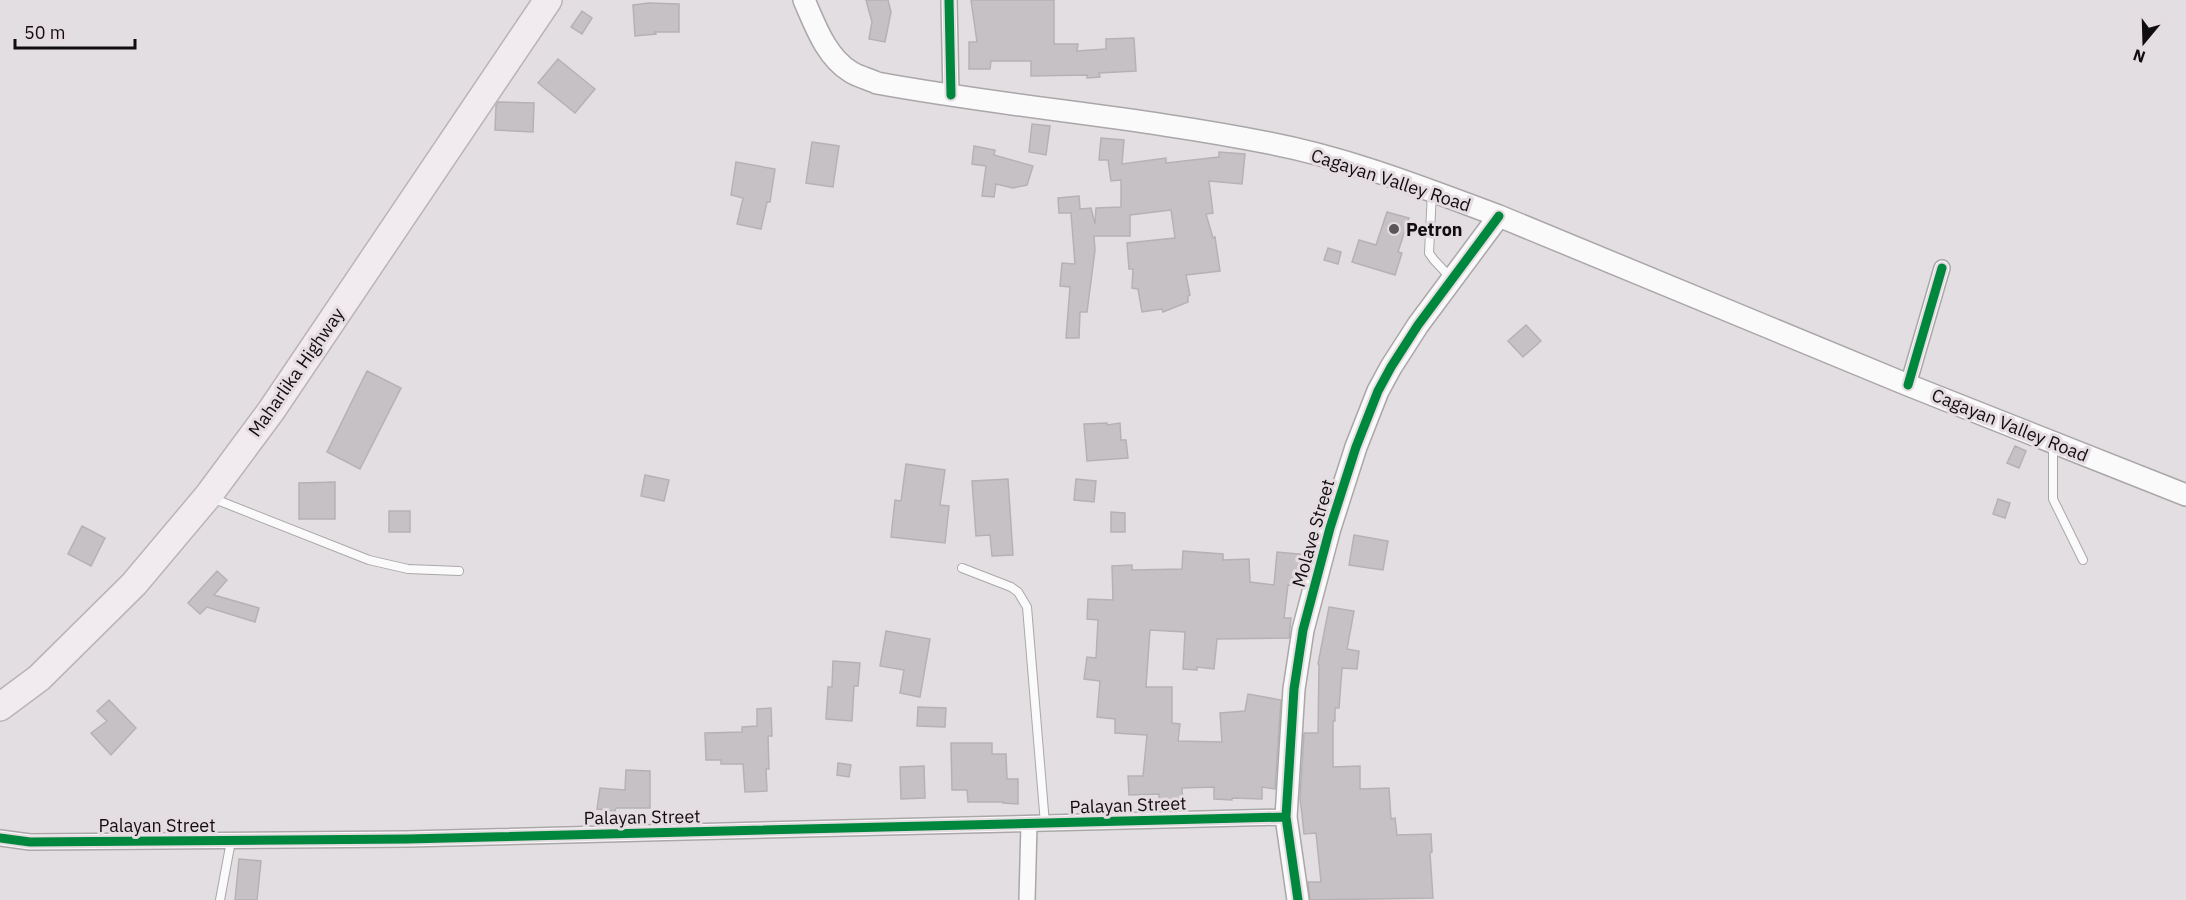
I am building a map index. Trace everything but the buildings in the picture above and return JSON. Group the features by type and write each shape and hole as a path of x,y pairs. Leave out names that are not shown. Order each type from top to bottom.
{"highway":[{"name":"Maharlika Highway","path":"0,707 39,678 126,591 208,496 271,411 548,0"}],"main road":[{"name":"Cagayan Valley Road","path":"804,0 824,42 834,56 850,71 878,83 1271,143 1357,166 1499,216 1908,385 2186,495"},
{"name":"Molave Street","path":"1298,900 1286,817 1294,689 1303,630 1330,528 1356,447 1378,390 1418,325 1499,216"}],"street":[{"path":"949,0 951,95"},
{"path":"1908,385 1942,268"},
{"name":"Palayan Street","path":"0,838 30,842 407,839 1286,817"},
{"path":"1027,900 1029,824"}],"lane":[{"path":"1432,191 1429,253 1452,280"},
{"path":"2054,442 2053,498 2084,560"},
{"path":"208,496 369,560 408,569 459,571"},
{"path":"962,568 1011,587 1018,592 1027,607 1045,824"},
{"path":"220,900 231,841"}],"cycle path":[{"path":"949,0 951,95"},
{"path":"1298,900 1286,817 1294,689 1303,630 1330,528 1356,447 1378,391 1418,325 1499,216"},
{"path":"1908,385 1942,268"},
{"path":"0,838 30,842 407,839 1286,817"}],"place":[{"name":"Petron","path":"1394,229"}]}
